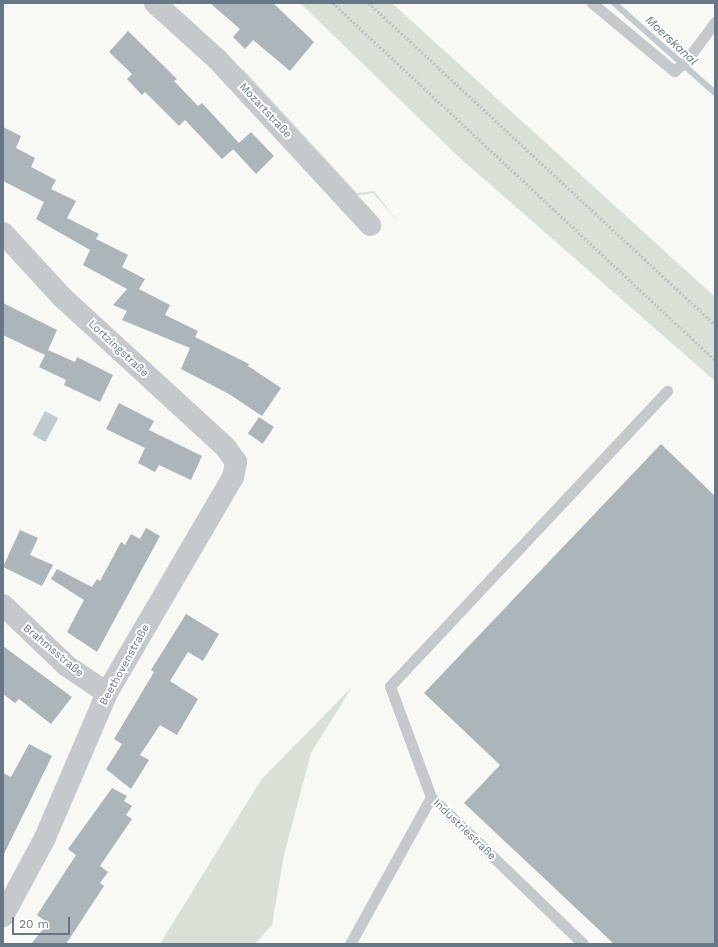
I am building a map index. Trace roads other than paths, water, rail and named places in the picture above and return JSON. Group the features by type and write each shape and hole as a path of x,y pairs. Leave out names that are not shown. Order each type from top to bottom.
{"street":[{"name":"Mozartstraße","path":"155,3 217,59 370,225"},
{"name":"Lortzingstraße","path":"3,233 62,297 226,448 236,462"},
{"name":"Beethovenstraße","path":"3,916 45,838 107,693 233,477 236,462"},
{"name":"Brahmsstraße","path":"3,605 67,666 107,693"}],"lane":[{"path":"592,3 674,70 686,62 715,22"},
{"path":"431,797 390,686 667,391"},
{"name":"Industriestraße","path":"350,944 431,797 584,944"}],"waterway":[{"name":"Moerskanal","path":"614,3 715,93"}]}
